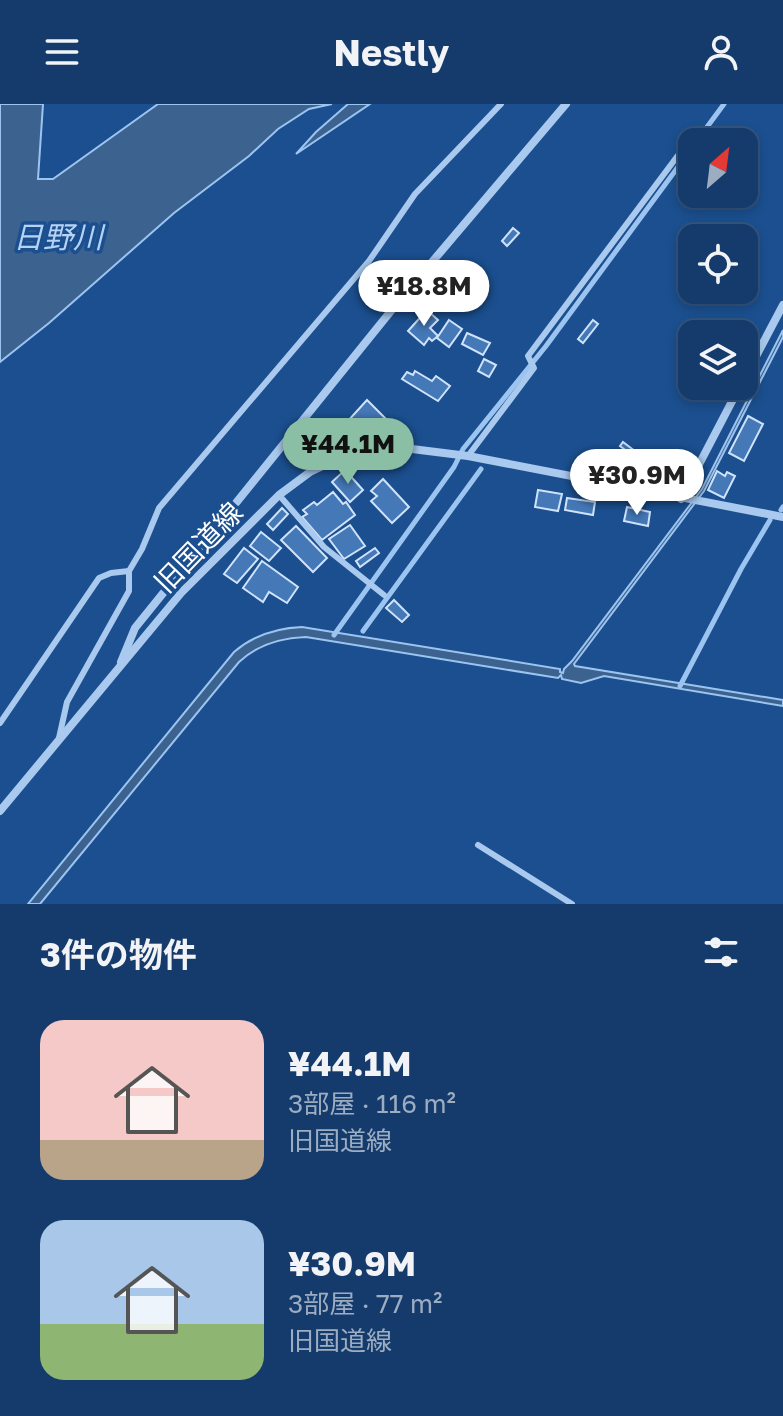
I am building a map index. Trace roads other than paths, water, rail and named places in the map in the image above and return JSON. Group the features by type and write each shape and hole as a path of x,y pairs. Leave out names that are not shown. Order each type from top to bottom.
{"street":[{"path":"118,669 135,628 399,301 566,104"},
{"path":"758,352 783,305"},
{"path":"681,499 733,400"},
{"name":"旧国道線","path":"0,811 181,593 279,495 310,472 342,457 396,447 468,456 783,517"}],"lane":[{"path":"58,741 67,702 129,591 129,571 159,508 369,261 415,194 501,104"},
{"path":"468,456 534,368 528,356 678,155"},
{"path":"279,495 324,547 384,595"},
{"path":"0,723 99,578 129,571"},
{"path":"478,845 572,904"}],"water":[{"name":"日野川","path":"0,104 43,104 38,179 53,179 158,104 332,104 309,109 278,129 249,156 174,213 0,362"},
{"path":"348,104 370,104 296,154 316,132"},
{"path":"783,330 783,337 758,386 758,379"},
{"path":"747,400 751,400 704,491 574,664 783,700 783,706 604,676 581,683 562,679 561,675 558,678 306,637 279,641 262,646 239,662 40,904 28,904 242,646 274,631 302,627 560,669 563,673 702,489"}],"waterway":[{"path":"706,128 724,104"},
{"path":"334,635 454,467 463,449 546,346 678,167"},
{"path":"363,631 481,469"},
{"path":"680,686 770,520"}]}
